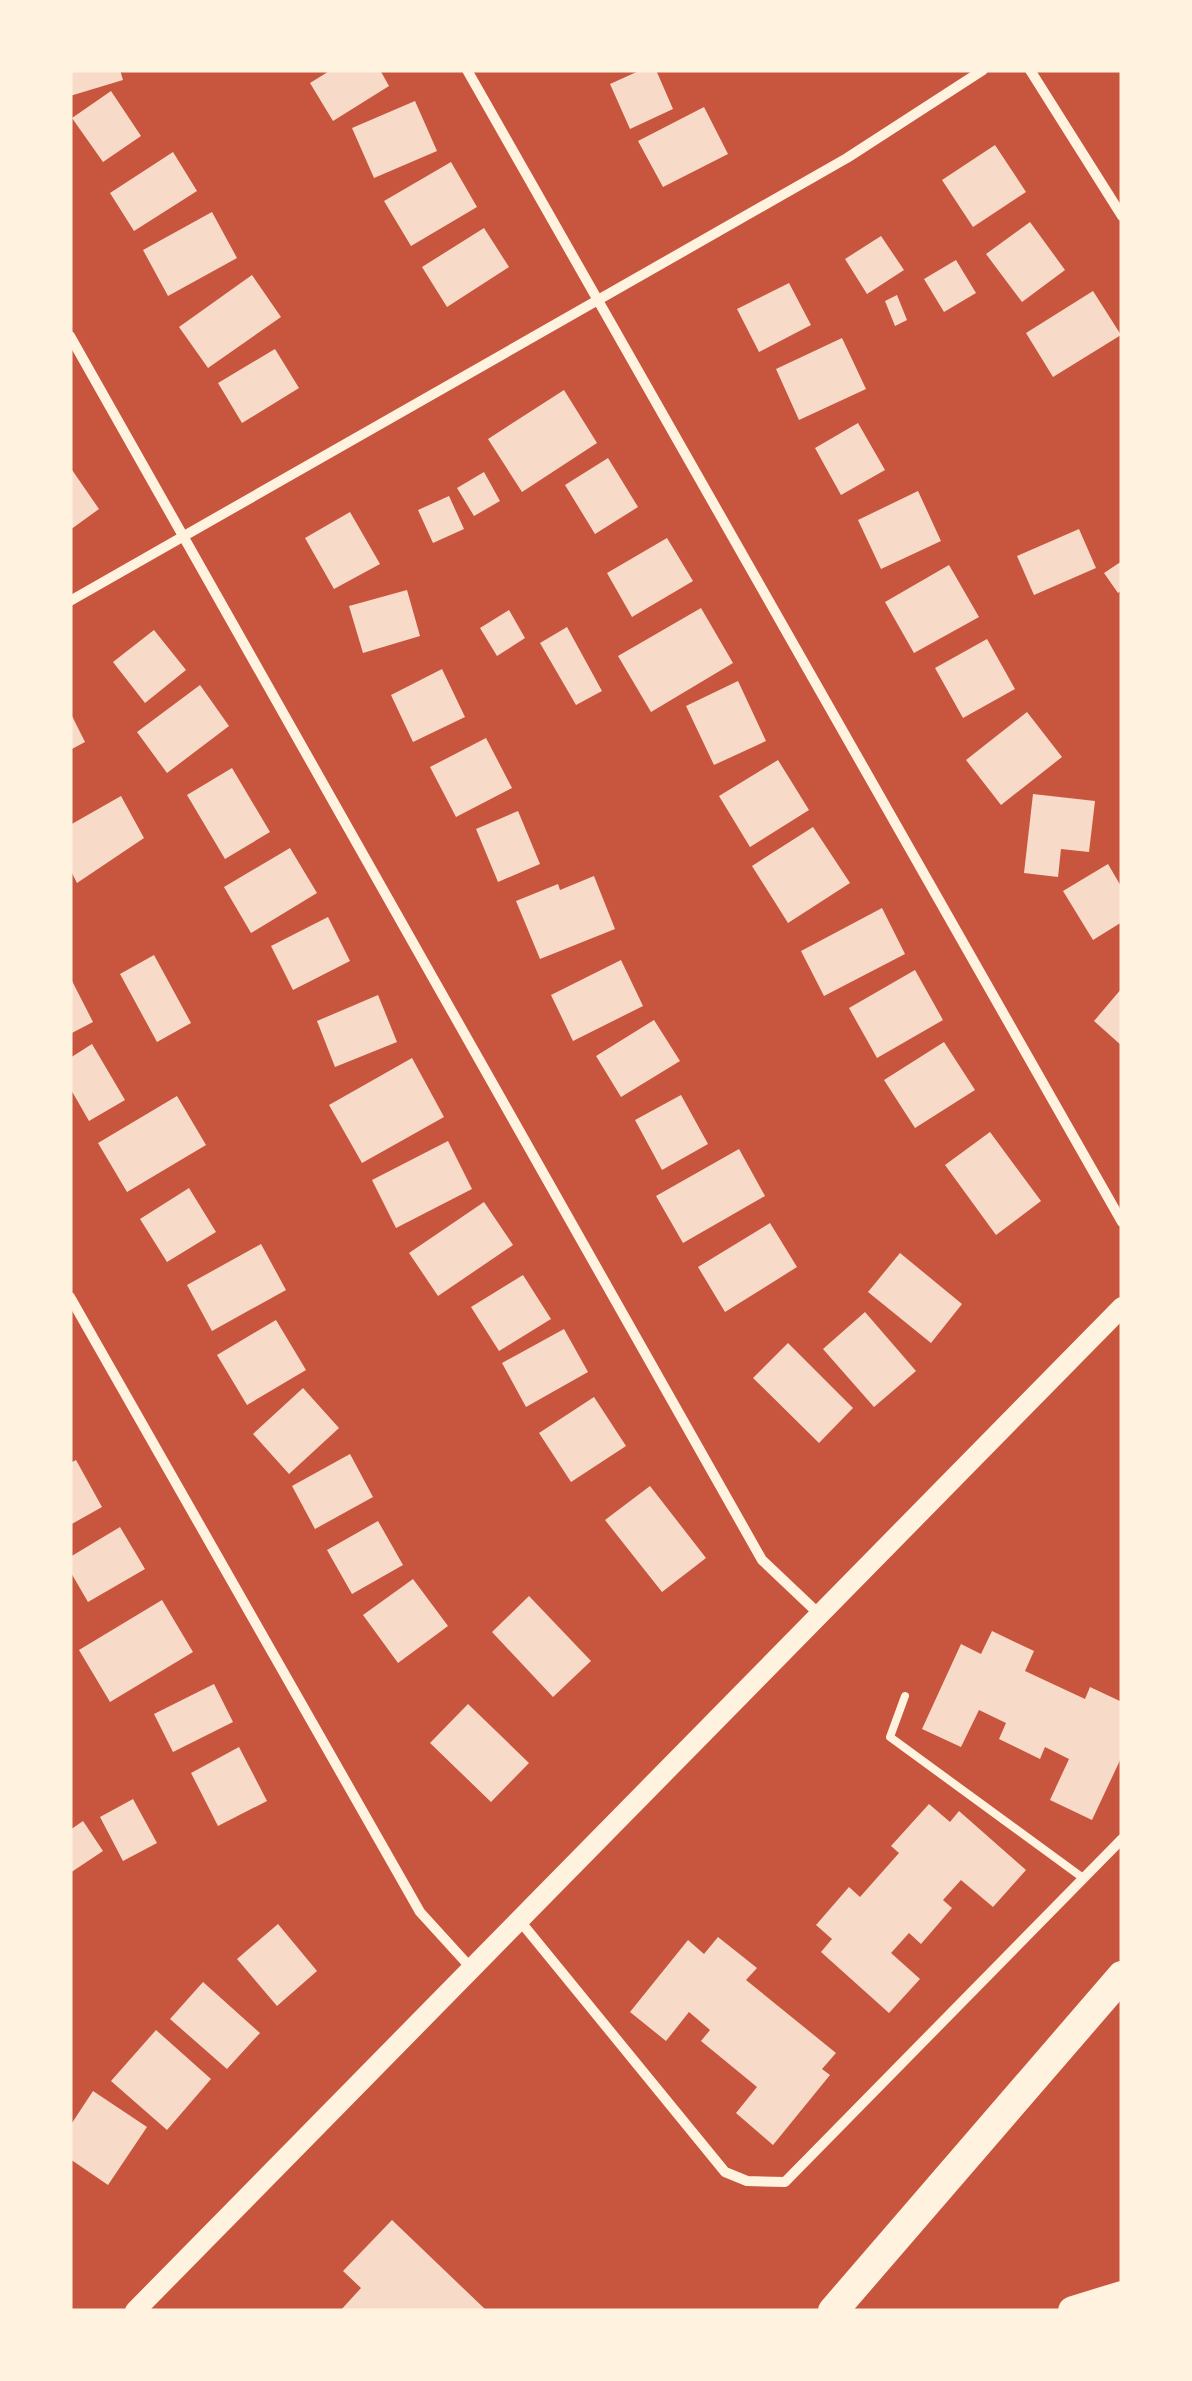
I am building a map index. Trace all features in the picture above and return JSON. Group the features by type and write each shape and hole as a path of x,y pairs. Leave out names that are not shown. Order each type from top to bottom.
{"highway":[{"path":"833,2311 1122,1976"},
{"path":"1073,2311 1122,2296"}],"main road":[{"path":"136,2311 1122,1307"}],"street":[{"path":"467,70 596,303 1122,1222"},
{"path":"70,601 847,158 983,70"},
{"path":"1030,70 1122,216"},
{"path":"70,336 762,1560 819,1614"},
{"path":"70,1297 420,1912 472,1969"},
{"path":"520,1921 724,2172 746,2182 785,2182 1122,1838"}],"lane":[{"path":"905,1696 890,1736 1083,1878"}],"building":[{"path":"70,70 120,70 123,80 70,96"},
{"path":"331,70 380,70 389,86 333,121 310,83"},
{"path":"641,70 656,70 673,109 630,129 610,84"},
{"path":"111,91 141,136 103,162 72,118"},
{"path":"415,101 437,151 374,178 352,128"},
{"path":"704,107 728,154 663,187 638,141"},
{"path":"995,145 1026,192 973,227 942,180"},
{"path":"173,152 197,191 134,231 110,193"},
{"path":"451,162 477,207 411,246 384,201"},
{"path":"212,212 237,258 168,296 143,250"},
{"path":"1030,222 1065,270 1022,302 986,254"},
{"path":"484,228 509,267 447,307 422,267"},
{"path":"881,236 904,270 867,294 845,259"},
{"path":"956,260 976,293 944,312 924,279"},
{"path":"252,275 281,317 208,368 179,327"},
{"path":"789,283 811,325 759,352 737,309"},
{"path":"1093,291 1121,335 1053,377 1026,333"},
{"path":"897,295 907,320 895,326 885,301"},
{"path":"842,338 866,389 799,420 776,369"},
{"path":"275,349 299,388 242,423 218,383"},
{"path":"564,390 597,443 522,492 488,439"},
{"path":"858,423 885,470 841,495 815,448"},
{"path":"608,458 638,507 595,534 565,485"},
{"path":"70,467 99,509 70,530"},
{"path":"484,472 500,501 474,516 457,488"},
{"path":"918,491 941,541 881,569 858,520"},
{"path":"449,496 464,529 433,543 418,510"},
{"path":"350,512 380,564 334,589 305,538"},
{"path":"1079,529 1096,568 1034,595 1017,556"},
{"path":"667,538 693,581 632,617 607,573"},
{"path":"1122,561 1122,590 1118,593 1104,573"},
{"path":"949,565 979,617 914,653 885,602"},
{"path":"407,590 420,636 363,653 349,606"},
{"path":"701,608 733,663 651,712 618,656"},
{"path":"509,610 525,638 497,656 480,628"},
{"path":"567,627 602,691 576,705 540,643"},
{"path":"154,630 186,670 145,703 113,662"},
{"path":"987,639 1015,689 963,718 935,668"},
{"path":"442,669 465,717 413,742 391,695"},
{"path":"738,681 766,741 714,765 686,706"},
{"path":"200,685 229,726 167,773 137,732"},
{"path":"70,712 85,742 70,750"},
{"path":"1027,712 1062,757 1001,805 966,760"},
{"path":"486,738 512,788 456,817 430,767"},
{"path":"778,760 809,810 750,847 719,796"},
{"path":"232,768 270,832 225,859 187,795"},
{"path":"1033,794 1095,801 1089,852 1061,849 1058,877 1024,873"},
{"path":"121,796 144,838 77,883 70,869 70,825"},
{"path":"518,811 540,864 498,882 476,829"},
{"path":"813,827 850,883 788,923 752,866"},
{"path":"290,848 317,893 251,933 224,887"},
{"path":"1108,864 1122,888 1122,922 1093,940 1063,891"},
{"path":"594,876 615,929 540,959 516,901 558,884 560,890"},
{"path":"882,908 905,954 824,996 801,951"},
{"path":"328,917 350,961 293,990 271,946"},
{"path":"154,955 191,1023 157,1042 120,974"},
{"path":"621,960 643,1006 573,1041 551,995"},
{"path":"915,970 943,1020 877,1058 849,1008"},
{"path":"70,977 93,1022 70,1034"},
{"path":"1122,988 1122,1046 1094,1021"},
{"path":"378,995 397,1042 335,1067 317,1021"},
{"path":"654,1020 680,1061 621,1097 596,1056"},
{"path":"944,1042 975,1090 915,1128 884,1080"},
{"path":"92,1044 125,1100 89,1121 70,1088 70,1058"},
{"path":"412,1058 444,1117 362,1163 329,1105"},
{"path":"681,1095 708,1144 662,1170 635,1120"},
{"path":"177,1096 206,1145 127,1192 98,1143"},
{"path":"990,1132 1041,1201 996,1235 945,1165"},
{"path":"448,1141 472,1189 396,1228 372,1180"},
{"path":"739,1149 765,1196 683,1243 656,1196"},
{"path":"189,1188 216,1232 167,1262 140,1219"},
{"path":"484,1202 513,1245 438,1296 409,1253"},
{"path":"770,1223 797,1267 725,1312 698,1267"},
{"path":"261,1244 286,1290 212,1331 187,1285"},
{"path":"900,1253 962,1304 931,1343 868,1292"},
{"path":"523,1275 551,1319 499,1351 471,1307"},
{"path":"865,1312 916,1371 874,1407 823,1349"},
{"path":"276,1320 306,1370 247,1405 217,1355"},
{"path":"564,1329 588,1372 526,1407 502,1363"},
{"path":"788,1343 853,1408 819,1443 753,1378"},
{"path":"303,1388 339,1428 289,1474 253,1434"},
{"path":"594,1397 626,1446 571,1482 539,1433"},
{"path":"350,1454 373,1497 315,1529 292,1486"},
{"path":"76,1460 102,1507 70,1525 70,1463"},
{"path":"650,1486 706,1558 662,1592 605,1520"},
{"path":"378,1521 403,1565 352,1594 327,1550"},
{"path":"120,1527 145,1569 88,1602 70,1571 70,1557"},
{"path":"413,1579 448,1626 398,1663 363,1615"},
{"path":"529,1596 591,1661 553,1697 492,1632"},
{"path":"162,1600 193,1652 110,1702 79,1650"},
{"path":"992,1631 1034,1651 1025,1671 1085,1699 1090,1687 1122,1702 1122,1756 1092,1820 1050,1800 1069,1759 1045,1747 1040,1759 999,1739 1006,1723 979,1710 961,1747 922,1729 961,1644 981,1654"},
{"path":"214,1684 233,1722 173,1752 154,1714"},
{"path":"468,1704 529,1763 491,1802 430,1743"},
{"path":"239,1747 267,1801 218,1826 191,1773"},
{"path":"133,1799 157,1843 123,1861 100,1817"},
{"path":"929,1804 950,1822 959,1811 1026,1870 993,1907 961,1880 943,1900 952,1908 921,1944 909,1933 891,1953 920,1979 889,2013 821,1952 832,1939 816,1925 849,1887 860,1897 899,1853 891,1846"},
{"path":"83,1821 103,1851 70,1873 70,1830"},
{"path":"278,1924 317,1971 277,2006 237,1959"},
{"path":"718,1937 757,1968 746,1980 836,2053 822,2069 830,2075 773,2145 736,2113 757,2087 701,2041 710,2030 689,2012 666,2041 630,2012 688,1940 704,1954"},
{"path":"203,1982 260,2033 227,2069 170,2019"},
{"path":"156,2030 211,2079 167,2130 111,2081"},
{"path":"93,2091 147,2127 108,2185 70,2159 70,2126"},
{"path":"392,2220 487,2311 340,2311 361,2288 343,2271"}]}
